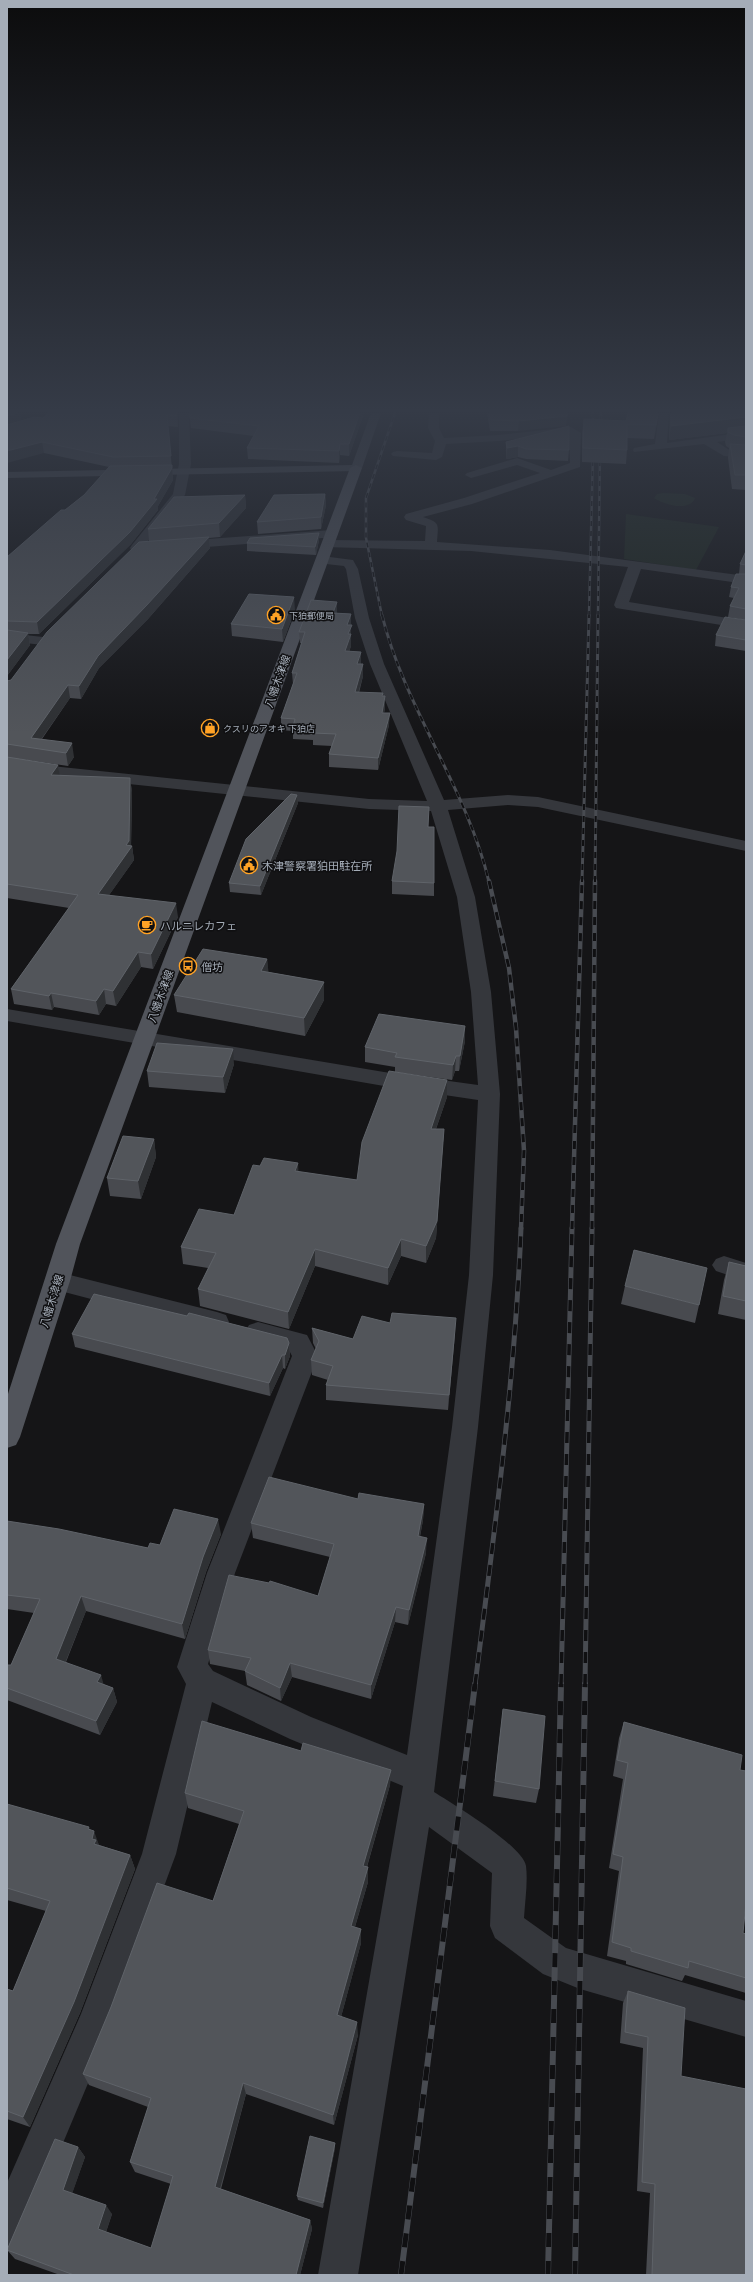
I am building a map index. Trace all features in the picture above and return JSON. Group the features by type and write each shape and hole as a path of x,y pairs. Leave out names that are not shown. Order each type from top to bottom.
{"main road":[{"name":"八幡木津線","path":"7,1437 58,1281 68,1244 337,519"}],"street":[{"path":"125,559 159,519"},
{"path":"418,519 432,524 431,544"},
{"path":"168,546 327,546 431,544 496,547 636,564 746,580"},
{"path":"327,546 348,563 352,569 362,618 378,664 438,806 466,897 474,942 484,1027 489,1094 481,1275 465,1427 419,1789 338,2275"},
{"path":"136,548 152,547"},
{"path":"636,564 620,605 746,625"},
{"path":"34,653 54,630"},
{"path":"7,636 43,641"},
{"path":"7,764 42,770 369,804 438,806 508,800 538,802 746,846"},
{"path":"7,1016 489,1094"},
{"path":"58,1281 298,1342 305,1356 221,1573 192,1667 202,1681 301,1728 419,1789 458,1826 509,1865 507,1926 555,1962 746,2019"},
{"path":"7,2229 97,2019 159,1854 202,1681"}],"shaded area":[{"path":"626,519 665,519 719,527 696,570 624,559"}],"building":[{"path":"50,519 140,519 130,532 37,622 7,621 7,557"},
{"path":"156,519 222,519 219,523 148,529"},
{"path":"259,519 289,519 257,522"},
{"path":"319,533 315,547 247,543 250,538"},
{"path":"209,537 98,656 79,686 68,685 31,738 72,743 66,753 7,744 7,681 11,680 47,632 139,542"},
{"path":"746,551 746,565 740,564"},
{"path":"736,574 746,574 746,609 730,606 739,588 731,587"},
{"path":"249,594 294,597 282,629 231,624"},
{"path":"311,600 337,602 333,613 351,614 347,625 352,625 348,634 351,634 345,651 361,652 357,664 363,664 355,692 383,693 382,696 385,696 382,713 390,713 378,758 329,754 336,734 313,733 314,728 293,727 295,719 281,718 297,673 292,673 305,632 299,632"},
{"path":"725,617 746,620 746,640 716,635"},
{"path":"7,630 28,633 7,660"},
{"path":"7,757 58,765 51,775 130,778 129,841 126,845 132,846 98,894 176,903 151,954 138,952 113,991 104,989 96,1001 51,993 49,996 11,989 78,895 7,884"},
{"path":"291,794 297,795 260,886 229,883 246,839"},
{"path":"399,806 429,807 428,827 434,827 434,883 392,881 397,851"},
{"path":"203,949 267,959 261,971 324,982 304,1018 174,995"},
{"path":"379,1014 465,1026 460,1056 456,1056 453,1065 395,1057 397,1053 365,1047"},
{"path":"157,1043 233,1049 223,1077 147,1071"},
{"path":"389,1071 447,1080 431,1129 444,1129 437,1221 426,1246 401,1239 388,1268 315,1249 288,1312 198,1289 216,1253 181,1247 199,1209 234,1215 253,1165 260,1166 264,1158 298,1163 295,1171 357,1180 362,1142"},
{"path":"123,1136 154,1139 138,1181 107,1178"},
{"path":"634,1250 707,1268 699,1305 625,1286"},
{"path":"729,1262 746,1266 746,1301 723,1296"},
{"path":"94,1294 187,1316 189,1313 287,1338 289,1343 285,1355 282,1355 269,1383 72,1334"},
{"path":"392,1313 456,1318 449,1395 326,1385 333,1366 311,1360 319,1341 312,1328 353,1339 362,1316 390,1323"},
{"path":"269,1477 358,1499 359,1493 424,1504 418,1536 427,1538 409,1610 396,1607 371,1685 290,1663 280,1688 245,1671 251,1658 208,1650 229,1575 269,1583 270,1581 318,1596 334,1544 251,1523"},
{"path":"174,1509 218,1519 203,1557 182,1624 81,1596 56,1659 101,1675 97,1682 113,1688 96,1721 7,1688 7,1665 11,1665 40,1599 7,1595 7,1521 59,1529 148,1548 150,1543 160,1545"},
{"path":"503,1709 545,1716 539,1789 495,1781"},
{"path":"202,1721 301,1751 303,1743 391,1770 363,1866 368,1867 351,1926 361,1929 337,2015 357,2022 333,2115 243,2083 215,2187 310,2220 296,2275 74,2275 7,2250 55,2139 78,2147 63,2190 106,2205 98,2229 151,2248 173,2176 130,2162 151,2098 83,2074 111,2007 157,1883 213,1901 244,1811 185,1793"},
{"path":"624,1722 742,1755 740,1770 746,1771 746,1903 743,1933 746,1934 746,1978 689,1961 688,1968 631,1951 631,1948 612,1942 623,1857 613,1854 628,1763 617,1760"},
{"path":"7,1804 89,1827 88,1829 94,1831 92,1839 96,1840 94,1844 130,1855 74,2002 23,2117 7,2111 7,1989 13,1991 50,1901 7,1888"},
{"path":"628,1991 685,2008 681,2076 746,2089 746,2275 652,2275 655,2184 642,2182 648,2037 625,2032"},
{"path":"310,2136 335,2143 323,2203 297,2196"}],"railway":[{"path":"366,519 366,538 382,616"},
{"path":"589,616 591,519"},
{"path":"598,616 599,519"},
{"path":"382,615 392,650 405,683 452,781 466,814 479,847 489,882"},
{"path":"582,882 589,615"},
{"path":"595,882 598,615"},
{"path":"489,881 509,968 516,1028 524,1151 521,1229"},
{"path":"572,1229 582,881"},
{"path":"592,1229 595,881"},
{"path":"475,1685 509,1400 521,1228"},
{"path":"561,1685 572,1228"},
{"path":"585,1685 592,1228"},
{"path":"401,2275 475,1684"},
{"path":"548,2275 561,1684"},
{"path":"575,2275 585,1684"}],"place":[{"name":"下狛郵便局","path":"276,615"},
{"name":"クスリのアオキ 下狛店","path":"210,728"},
{"name":"木津警察署狛田駐在所","path":"249,865"},
{"name":"ハルニレカフェ","path":"147,925"},
{"name":"僧坊","path":"188,966"}]}
